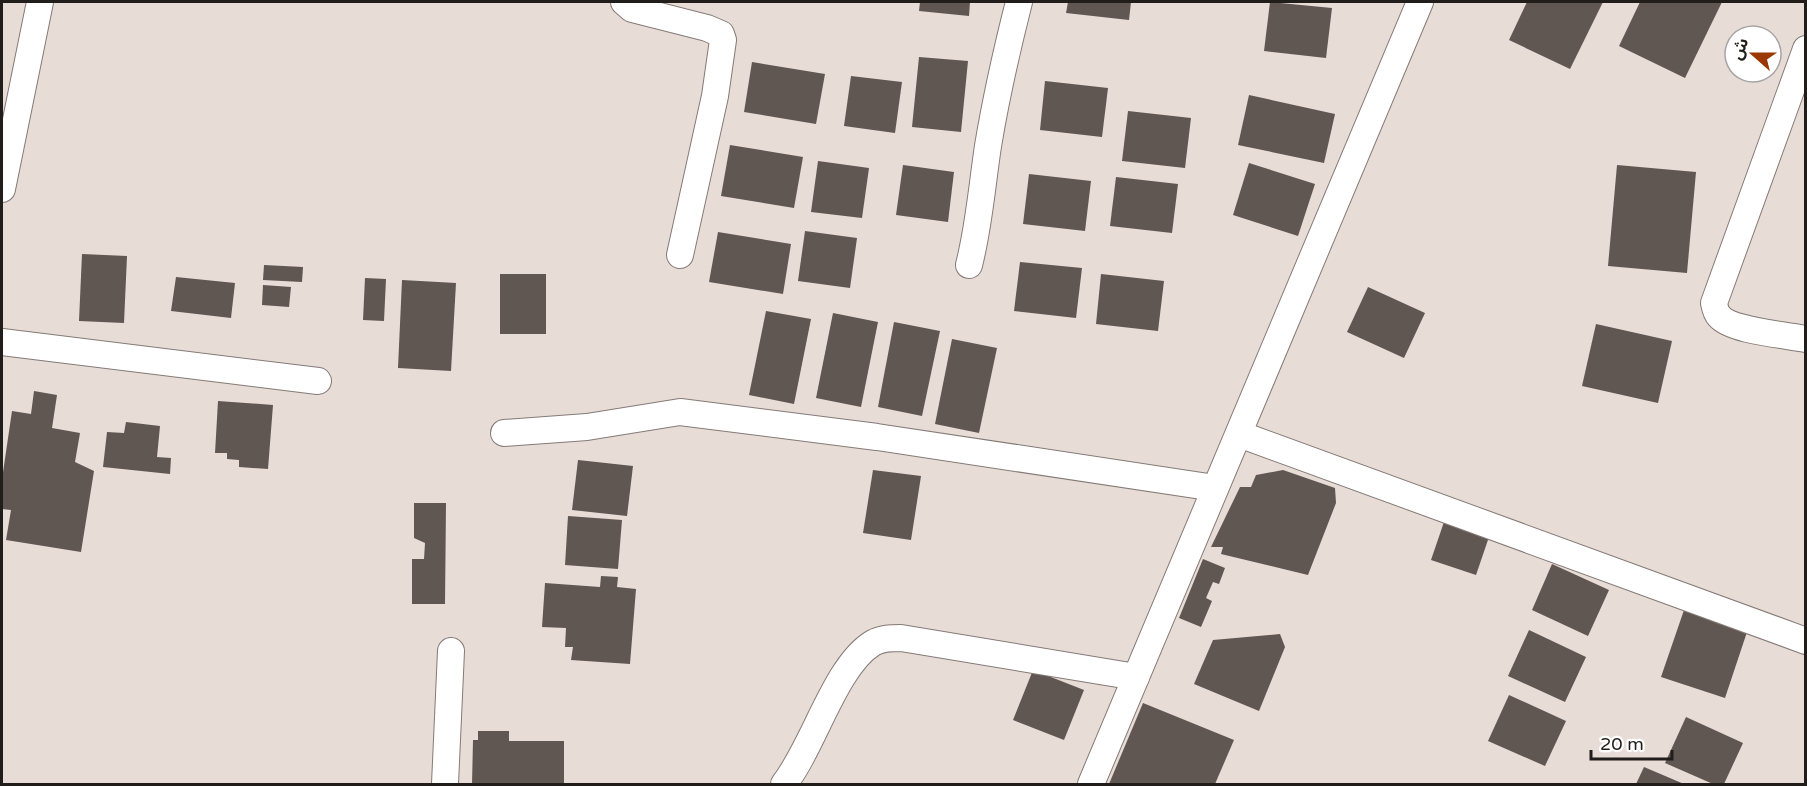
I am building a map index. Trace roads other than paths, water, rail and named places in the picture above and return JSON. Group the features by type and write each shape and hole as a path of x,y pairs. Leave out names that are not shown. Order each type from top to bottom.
{"street":[{"path":"2,189 5,153 40,2"},
{"path":"624,2 632,9 707,28 721,34 723,40 716,96 680,255"},
{"path":"969,265 977,233 988,145 1019,2"},
{"path":"1091,784 1420,2"},
{"path":"1806,50 1714,303 1718,315 1724,321 1754,330 1806,339"},
{"path":"2,342 318,381"},
{"path":"504,433 587,427 680,412 877,437 1215,488"},
{"path":"1239,434 1806,641"},
{"path":"784,784 798,766 844,675 858,656 874,642 887,638 901,638 1136,677"},
{"path":"445,784 451,651"}]}
